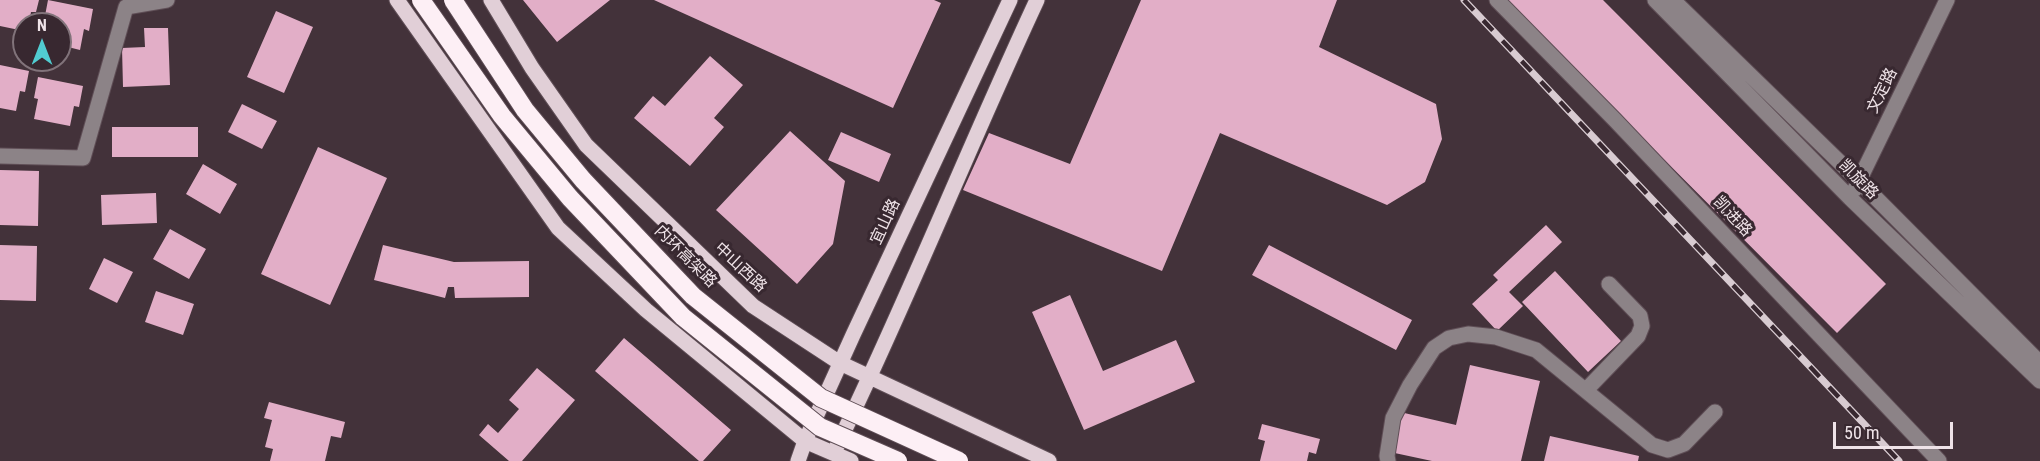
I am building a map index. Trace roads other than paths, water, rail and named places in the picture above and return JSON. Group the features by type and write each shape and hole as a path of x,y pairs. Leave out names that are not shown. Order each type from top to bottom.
{"highway":[{"path":"421,0 510,126 570,198 683,317 820,427 898,461"},
{"name":"内环高架路","path":"453,0 525,110 583,180 693,296 821,398 959,461"}],"main road":[{"path":"397,0 558,228 646,310 805,441 832,457 851,461"},
{"name":"中山西路","path":"491,0 531,68 586,145 753,306 840,363 1049,461"},
{"name":"宜山路","path":"798,461 840,363 1011,0"},
{"path":"832,457 871,377 989,101 1037,0"}],"street":[{"path":"0,156 83,158 126,8 167,0"},
{"name":"凯进路","path":"1497,0 1615,120 1939,461"},
{"name":"凯旋路","path":"1655,0 1850,198 2040,381"},
{"name":"凯旋路","path":"1673,0 2040,363"},
{"name":"文定路","path":"1850,198 1947,0"},
{"path":"1587,389 1638,336 1642,326 1640,316 1608,284"},
{"path":"1388,461 1393,418 1410,385 1434,348 1449,338 1468,334 1496,337 1536,350 1587,389 1652,445 1668,450 1684,444 1716,412"}],"railway":[{"path":"1464,0 1899,461"}]}
